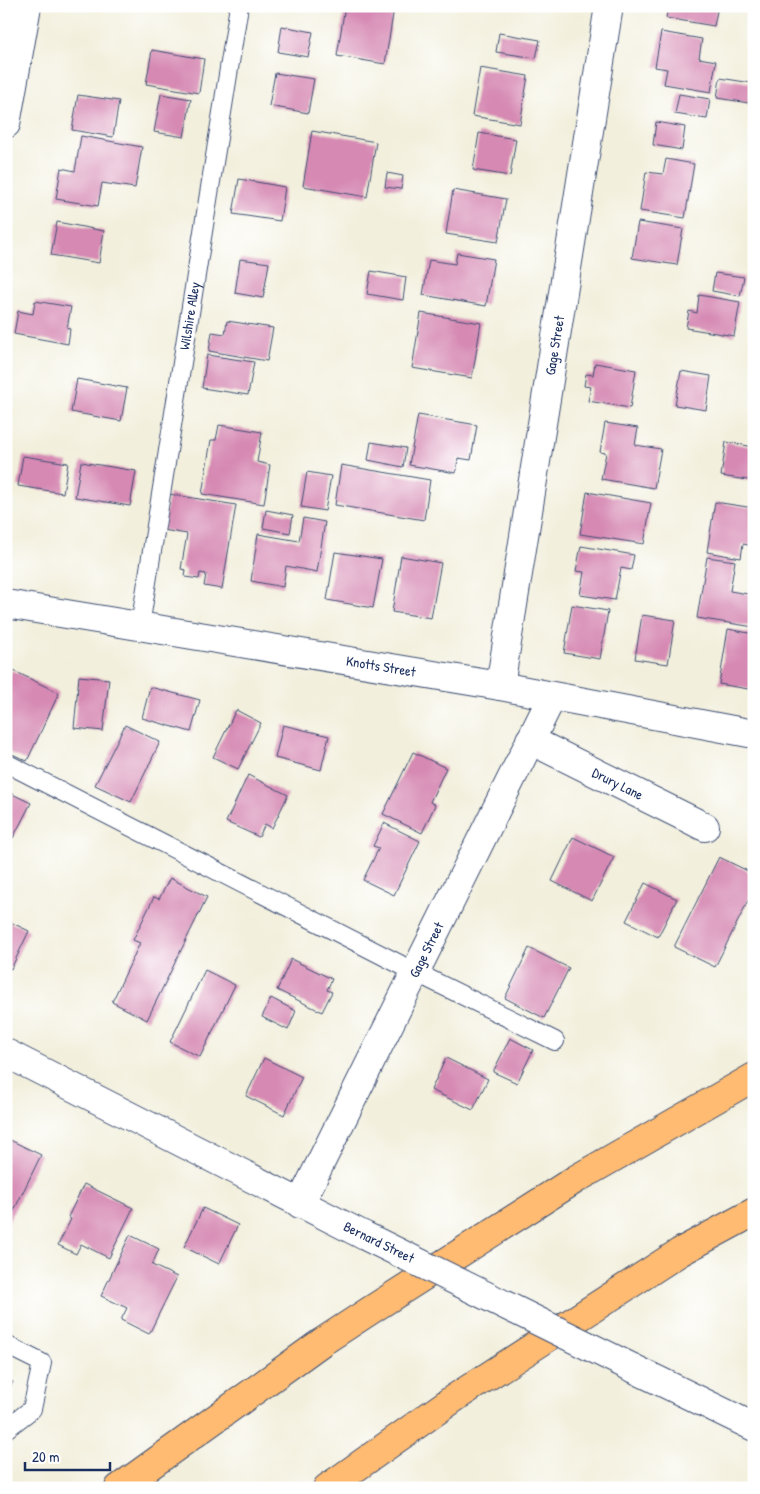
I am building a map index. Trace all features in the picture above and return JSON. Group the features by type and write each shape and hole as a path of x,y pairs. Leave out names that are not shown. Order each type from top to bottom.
{"highway":[{"path":"119,1488 322,1342 382,1302 576,1179 754,1077"},
{"path":"327,1488 456,1397 680,1252 754,1212"}],"street":[{"path":"6,124 26,6"},
{"name":"Gage Street","path":"500,686 609,6"},
{"name":"Knotts Street","path":"6,604 500,686 754,734"},
{"name":"Gage Street","path":"300,1204 552,697"},
{"name":"Drury Lane","path":"530,740 705,827"},
{"name":"Bernard Street","path":"6,1053 300,1204 754,1428"}],"lane":[{"name":"Wilshire Alley","path":"140,626 239,6"},
{"path":"6,763 415,972 555,1041"},
{"path":"6,1345 42,1363 32,1409 6,1429"}],"building":[{"path":"345,6 383,6 394,8 385,64 337,56"},
{"path":"668,6 718,6 714,26 666,18"},
{"path":"282,26 313,32 308,57 278,52"},
{"path":"661,32 702,39 699,58 716,61 711,92 664,84 667,69 655,67"},
{"path":"499,33 540,40 536,58 496,52"},
{"path":"152,50 204,59 199,93 146,84"},
{"path":"480,68 528,76 520,124 472,116"},
{"path":"275,73 314,79 308,113 269,106"},
{"path":"720,78 752,83 749,103 717,98"},
{"path":"161,94 191,99 184,137 154,132"},
{"path":"679,94 710,99 707,119 675,114"},
{"path":"78,95 119,101 113,137 72,130"},
{"path":"656,122 685,127 682,150 653,145"},
{"path":"312,131 376,142 367,197 303,186"},
{"path":"479,133 516,139 510,176 473,170"},
{"path":"81,136 142,147 135,188 102,183 98,206 56,199 61,168 75,171"},
{"path":"666,159 694,164 685,218 640,211 646,172 663,174"},
{"path":"387,173 403,176 401,189 385,187"},
{"path":"239,179 285,187 280,221 233,214"},
{"path":"453,190 506,199 498,242 446,234"},
{"path":"57,222 104,231 99,263 51,255"},
{"path":"638,222 683,229 677,265 632,258"},
{"path":"457,253 494,259 486,306 423,295 429,260 455,264"},
{"path":"240,259 269,263 263,298 235,293"},
{"path":"371,271 406,277 403,300 367,294"},
{"path":"715,273 744,277 740,296 712,291"},
{"path":"699,295 740,302 734,336 686,328 689,311 697,313"},
{"path":"35,301 71,307 67,328 70,329 68,344 14,334 18,311 33,314"},
{"path":"421,313 481,323 472,378 412,368"},
{"path":"227,321 273,328 267,361 209,351 212,332 225,334"},
{"path":"207,355 254,362 248,395 202,388"},
{"path":"595,363 636,370 630,408 588,401 591,387 584,386 586,374 593,375"},
{"path":"681,371 711,376 706,410 675,405"},
{"path":"77,379 127,388 121,421 71,412"},
{"path":"418,415 477,425 471,460 458,458 456,473 409,465"},
{"path":"605,423 638,428 635,445 661,449 654,488 601,479 606,453 600,452"},
{"path":"219,425 262,432 257,462 270,465 264,504 202,494 211,440 216,440"},
{"path":"371,442 406,448 403,467 368,460"},
{"path":"726,442 754,447 754,481 721,476"},
{"path":"23,456 68,463 63,493 18,486"},
{"path":"81,462 136,471 130,506 75,497"},
{"path":"341,465 430,480 424,520 335,505"},
{"path":"307,472 331,476 325,511 301,507"},
{"path":"587,492 651,503 644,544 580,534"},
{"path":"169,494 236,505 222,589 204,586 206,574 200,573 199,579 185,577 186,570 181,569 187,534 163,530"},
{"path":"715,502 754,508 754,546 743,544 741,558 707,552"},
{"path":"266,510 293,515 290,533 263,528"},
{"path":"303,518 325,522 317,572 286,566 283,587 251,581 258,534 299,541"},
{"path":"581,546 634,555 631,570 621,568 615,600 580,595 584,572 576,571"},
{"path":"335,552 382,559 373,608 327,600"},
{"path":"401,556 441,563 431,618 392,612"},
{"path":"707,557 735,561 730,591 754,595 754,627 697,618"},
{"path":"572,605 608,611 600,659 564,653"},
{"path":"642,615 675,620 668,664 635,659"},
{"path":"728,629 754,634 754,690 719,684"},
{"path":"12,670 59,693 27,761 6,751 6,682"},
{"path":"79,676 109,679 103,731 74,728"},
{"path":"150,687 200,700 191,732 142,718"},
{"path":"236,710 261,723 238,769 213,757"},
{"path":"125,725 160,742 131,802 95,785"},
{"path":"283,725 329,736 321,770 275,758"},
{"path":"413,752 446,768 430,802 435,805 422,833 383,814"},
{"path":"248,775 288,795 272,828 265,824 259,837 226,822"},
{"path":"6,791 31,803 13,838 6,834"},
{"path":"384,823 420,841 394,895 363,880 379,848 373,846"},
{"path":"573,837 614,857 592,901 552,881"},
{"path":"719,857 754,874 754,889 715,967 674,947"},
{"path":"170,878 207,897 147,1020 112,1002 140,943 133,940 154,897 159,899"},
{"path":"645,883 677,899 658,937 626,921"},
{"path":"6,920 29,931 11,969 6,967"},
{"path":"529,948 569,968 544,1018 505,998"},
{"path":"291,959 332,979 327,990 332,992 322,1012 277,990"},
{"path":"205,970 235,985 200,1057 170,1042"},
{"path":"271,998 296,1011 288,1030 262,1017"},
{"path":"510,1038 533,1050 517,1083 493,1072"},
{"path":"264,1058 302,1077 284,1115 246,1096"},
{"path":"446,1058 488,1079 473,1110 431,1090"},
{"path":"6,1138 41,1155 6,1227"},
{"path":"84,1184 133,1208 109,1258 81,1244 76,1254 58,1245 71,1219 68,1217"},
{"path":"203,1208 238,1225 219,1264 184,1247"},
{"path":"130,1235 159,1249 152,1265 177,1277 149,1334 121,1320 127,1308 101,1296"},
{"path":"6,1379 13,1382 6,1395"}]}
